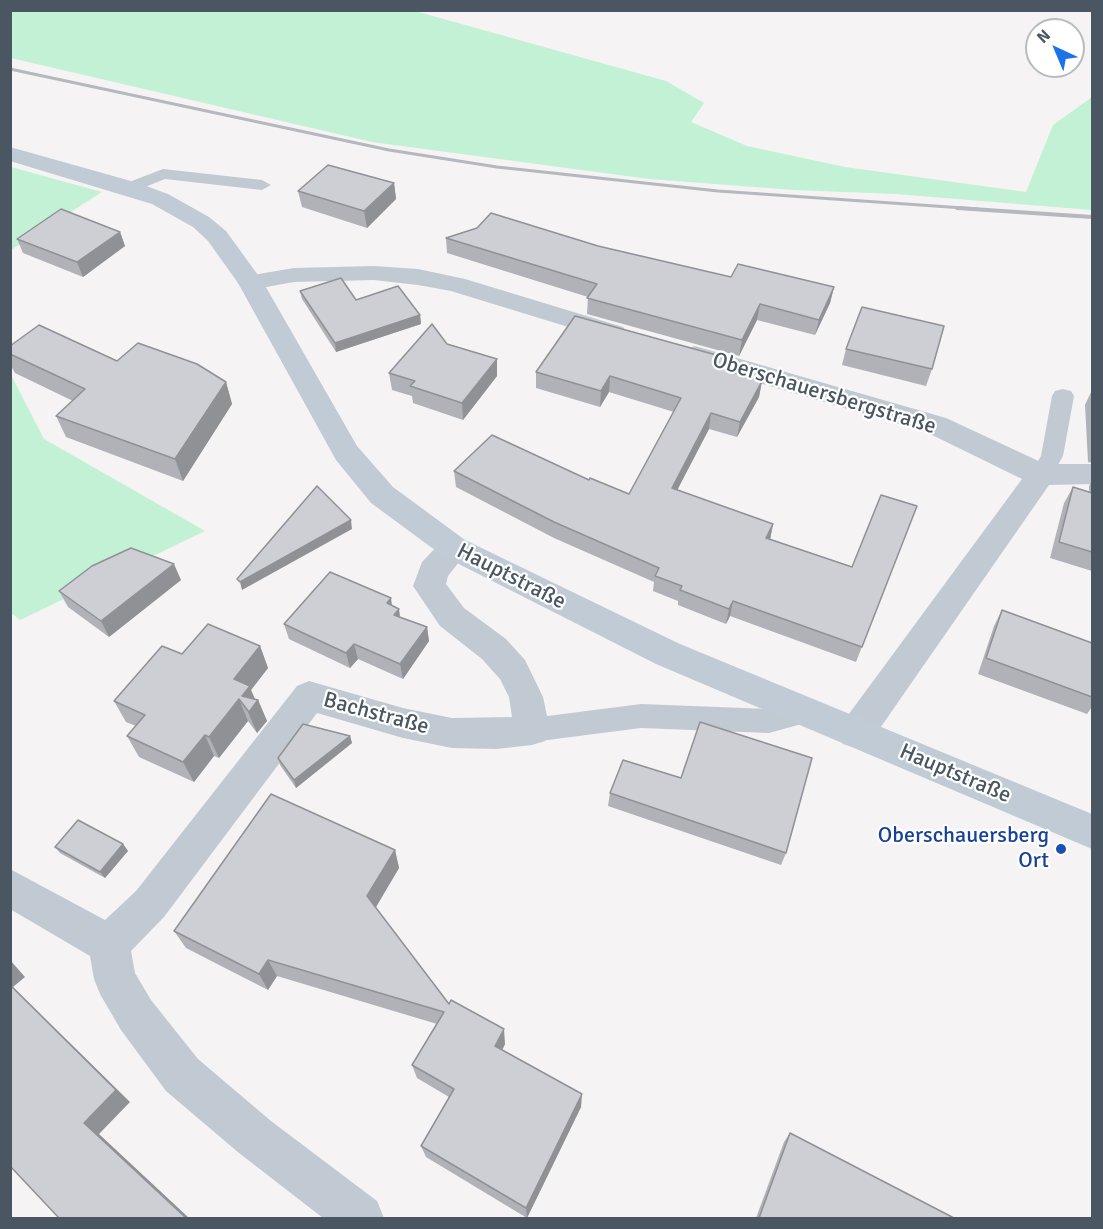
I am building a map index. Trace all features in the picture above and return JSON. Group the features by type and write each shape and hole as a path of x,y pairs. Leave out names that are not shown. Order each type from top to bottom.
{"main road":[{"name":"Hauptstraße","path":"10,154 130,188 182,210 201,222 231,253 250,282 346,453 382,495 454,549 668,654 1092,832"}],"street":[{"name":"Oberschauersbergstraße","path":"250,282 294,275 374,273 418,277 456,284 936,425 1041,475 1092,474"},
{"path":"856,733 1041,475"},
{"path":"454,549 433,571 429,586 452,617 494,649 513,670 526,697 532,730"},
{"name":"Bachstraße","path":"109,944 150,904 309,696 403,723 452,733 497,734 532,730"},
{"path":"10,887 109,944 115,979 136,1015 182,1075 255,1137 360,1218"}],"lane":[{"path":"130,188 151,177 163,174 262,184"},
{"path":"1041,475 1052,456 1064,396"},
{"path":"532,730 641,716 769,721 806,712"}],"green space":[{"path":"11,10 415,11 666,81 704,103 691,122 747,146 845,167 1026,192 1053,125 1092,97 1092,210 896,194 794,190 649,179 372,142 11,58"},
{"path":"11,167 102,192 11,250"},
{"path":"10,373 44,439 205,531 20,620 10,612"}],"building":[{"path":"328,165 394,183 364,211 298,191"},
{"path":"61,209 120,232 77,262 17,239"},
{"path":"491,213 598,246 731,277 738,264 834,287 819,320 760,304 742,340 587,298 597,284 446,238 477,228"},
{"path":"341,278 356,300 398,286 420,315 335,343 300,291"},
{"path":"862,307 944,326 932,369 846,349"},
{"path":"575,316 738,361 732,372 762,381 740,422 711,413 672,488 773,524 766,538 852,567 881,495 917,506 862,647 733,601 729,609 680,590 682,586 655,576 659,568 554,522 454,471 492,435 589,480 590,478 629,494 681,398 610,376 601,391 536,372"},
{"path":"432,324 447,344 497,359 462,403 410,386 415,381 389,373"},
{"path":"39,325 117,361 138,343 197,364 226,382 175,459 56,416 85,389 10,354 10,346"},
{"path":"317,486 351,520 240,582 237,579"},
{"path":"1073,487 1092,493 1092,552 1059,542"},
{"path":"131,548 174,564 101,621 59,591 92,566"},
{"path":"330,572 391,598 387,603 399,609 394,615 427,627 400,664 354,644 346,653 284,624"},
{"path":"1002,610 1092,643 1092,697 986,658"},
{"path":"208,624 260,646 234,679 250,686 242,696 258,700 249,712 239,699 209,737 205,735 183,762 127,736 145,715 114,701 162,646 182,654"},
{"path":"700,722 812,758 786,853 610,793 623,760 681,778"},
{"path":"303,724 350,736 294,780 278,758"},
{"path":"271,794 395,850 367,896 449,1004 451,1000 504,1029 495,1046 582,1094 526,1208 421,1146 454,1089 412,1065 444,1012 268,960 259,974 174,931"},
{"path":"78,820 123,844 100,872 55,847"},
{"path":"10,985 116,1090 84,1123 186,1218 59,1218 10,1166"},
{"path":"790,1133 954,1218 759,1218"}],"railway":[{"path":"10,69 389,150 497,167 718,191 978,209"},
{"path":"957,208 1092,217"}],"place":[{"name":"Oberschauersberg Ort","path":"1061,849"}]}
